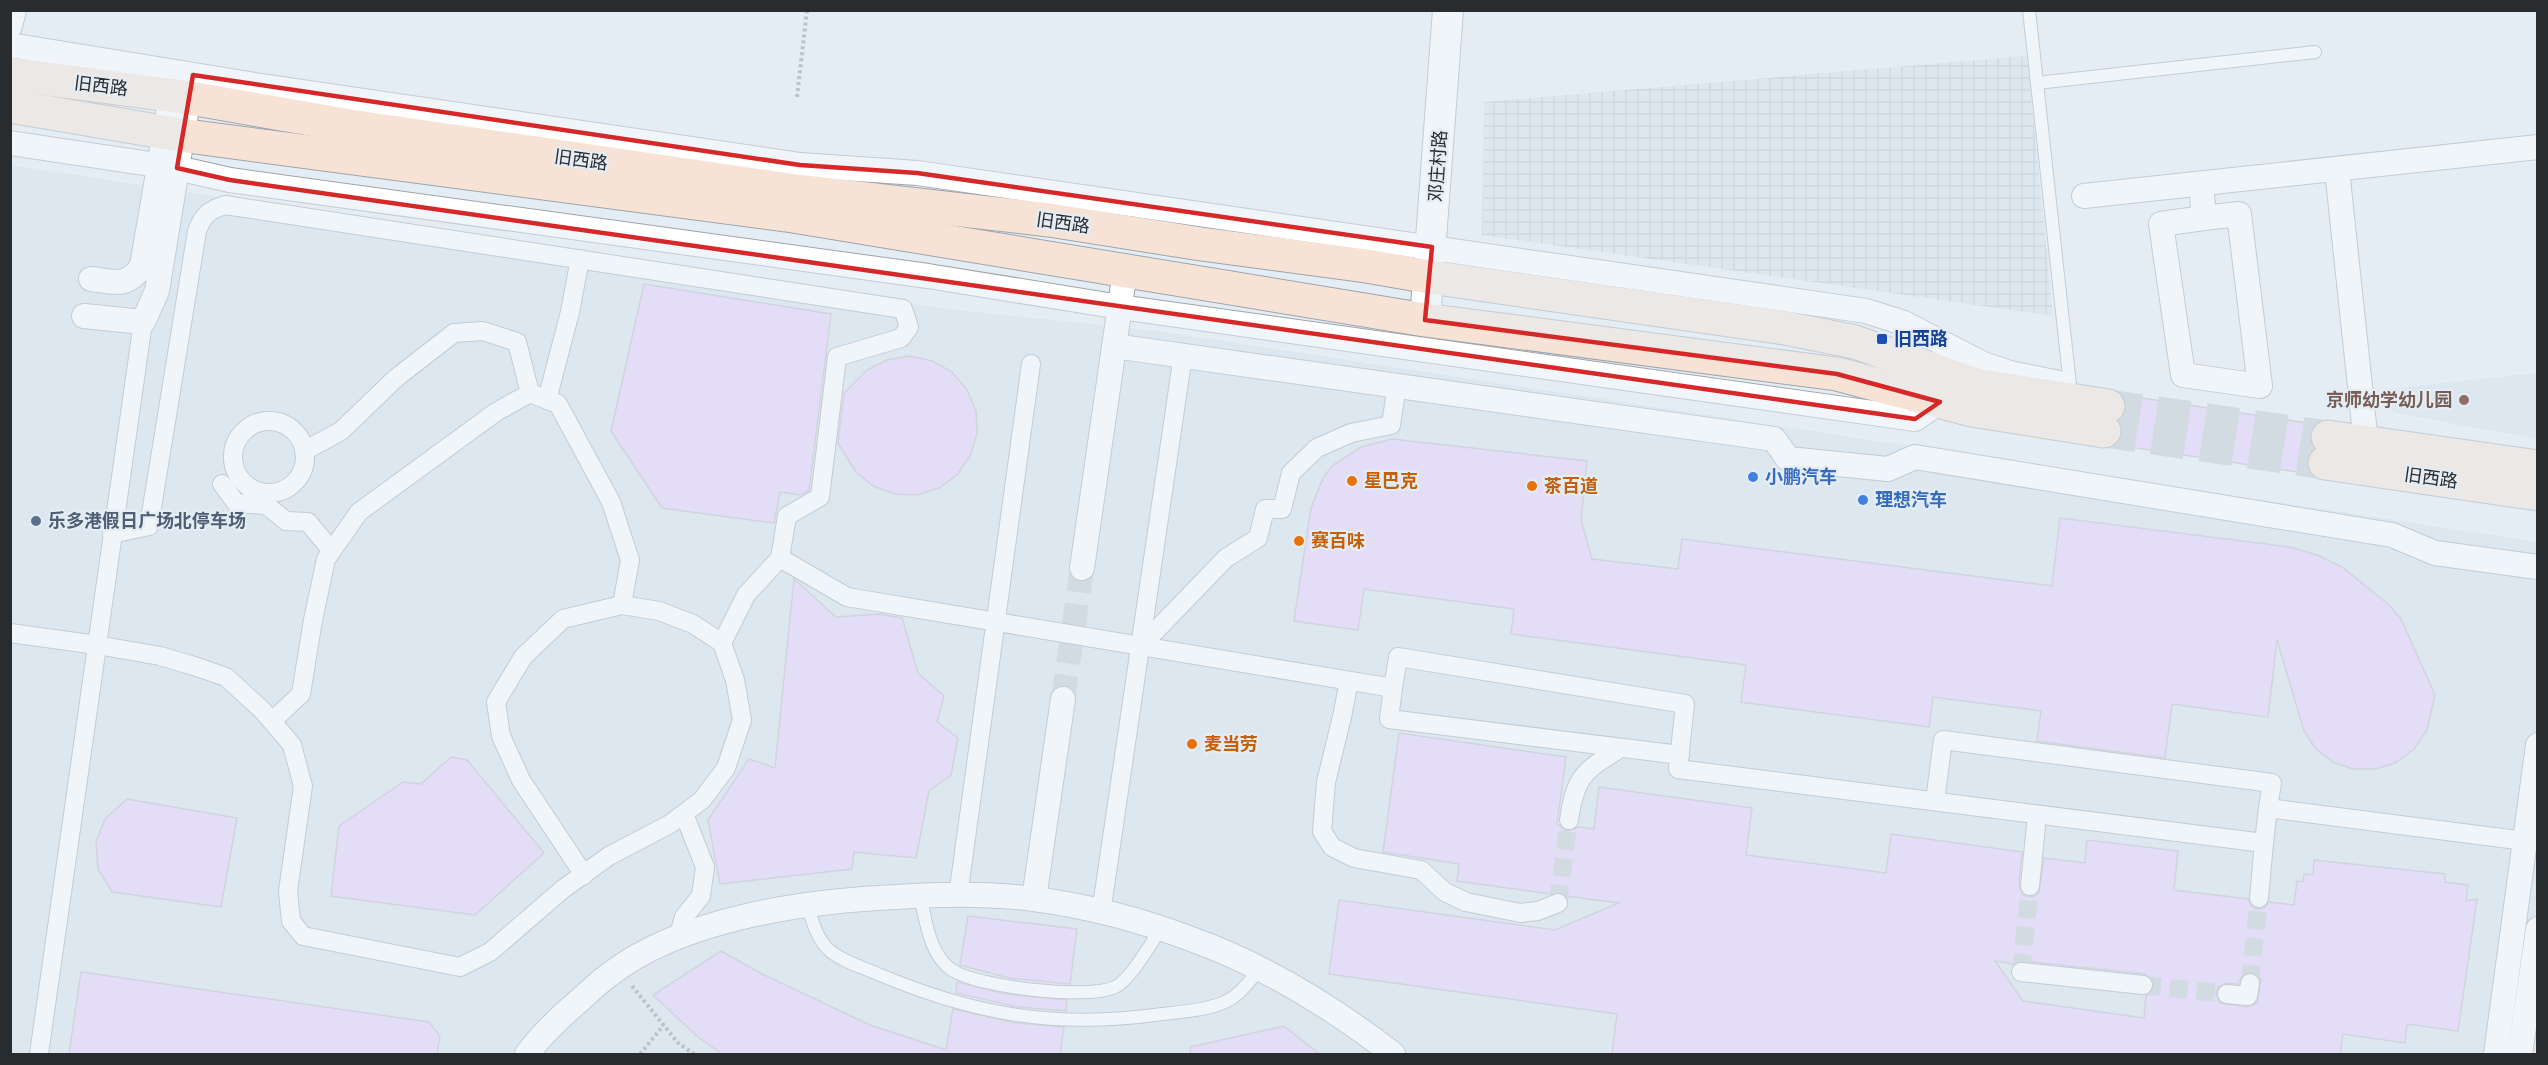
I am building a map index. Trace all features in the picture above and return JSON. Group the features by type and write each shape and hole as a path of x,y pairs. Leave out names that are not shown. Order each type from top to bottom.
{"main road":[{"name":"旧西路","path":"10,74 182,85 362,128 796,191 1049,220 1201,244 1366,266 1431,262 1833,337 1904,357 1976,385 2069,393 2106,419 1972,410 1837,374 1425,320 793,216 174,134 10,106"},
{"name":"旧西路","path":"2538,467 2366,443 2326,450 2538,494"}],"street":[{"path":"10,26 14,10"},
{"name":"邓庄村路","path":"1425,320 1449,10"},
{"path":"10,45 182,85 169,167 156,291 143,322 39,1054"},
{"path":"10,143 169,167 230,180 928,276 1120,307 1915,419 1940,402"},
{"path":"2084,196 2538,147"},
{"path":"91,279 122,282 134,278 142,266 169,167"},
{"path":"2337,170 2366,443"},
{"path":"2201,184 2204,218"},
{"path":"112,534 148,526 197,231 201,220 209,210 225,205 297,214 903,309 909,327 902,338 837,357 820,497 787,516 780,558 746,595 722,643"},
{"path":"2239,214 2260,386 2183,375 2161,224 2204,218 2239,214"},
{"path":"539,397 570,312 580,259"},
{"path":"1082,568 1125,271"},
{"path":"84,316 143,322"},
{"path":"304,451 341,431 396,378 454,333 483,331 517,342 539,397"},
{"path":"1114,346 1774,439 1788,459 1888,470 1915,457 2392,535 2434,553 2538,567"},
{"path":"1101,913 1183,355"},
{"path":"958,896 1031,364"},
{"path":"1140,647 1226,558 1258,538 1265,509 1282,509 1291,473 1317,448 1351,433 1391,425 1396,385"},
{"path":"272,721 301,694 326,559 359,512 496,412 539,397 558,404 610,502 630,560 622,605"},
{"path":"222,484 236,503 254,497 267,493 279,491 290,486 299,477 304,466 304,451 297,433 278,422 255,423 245,430 234,449 233,461 237,473 254,497 286,521 308,522 332,550"},
{"path":"780,558 847,597 1393,688"},
{"path":"10,633 160,656 226,677 272,721 292,745 303,786 288,891 291,921 303,936 460,967 490,952 609,856 670,824 684,814 702,800 726,768 742,720 735,680 722,643 693,624 659,611 622,605 563,619 523,657 496,702 501,736 520,780 584,875"},
{"path":"1680,755 1389,719 1398,657 1685,704 1680,755 1678,769 2264,843"},
{"path":"1349,681 1326,782 1322,831 1332,847 1354,858 1421,870 1445,891 1466,902 1520,913 1538,911 1558,903"},
{"path":"1034,899 1063,699"},
{"path":"1935,801 1943,740 2272,783 2259,898"},
{"path":"2496,1054 2530,844 2538,745"},
{"path":"1569,820 1572,796 1581,776 1621,748"},
{"path":"2268,808 2530,844"},
{"path":"678,938 684,917 701,896 705,867 684,814"},
{"path":"2030,886 2037,814"},
{"path":"527,1054 563,1015 611,973 654,949 702,928 769,911 845,899 958,896 1034,899 1101,913 1191,939 1260,968 1360,1030 1393,1054"},
{"path":"2520,1054 2538,929"},
{"path":"2021,972 2143,985"},
{"path":"2227,994 2248,996 2250,983"}],"lane":[{"path":"2029,10 2069,393"},
{"path":"2037,83 2315,52"},
{"path":"920,896 927,928 936,952 952,970 976,980 1012,986 1092,993 1117,987 1149,948 1160,929"},
{"path":"807,905 818,936 830,951 851,962 951,1002 1055,1021 1099,1021 1186,1011 1224,1003 1245,988 1260,968"}],"path":[{"path":"797,97 807,10"},
{"path":"621,968 663,1026 678,1042 694,1054"},
{"path":"639,1054 663,1026"}],"highlighted area":[{"path":"193,75 800,165 917,173 1432,247 1425,320 1837,374 1940,402 1915,419 230,180 177,168"}],"shaded area":[{"path":"2027,56 2053,316 1482,235 1484,102"},
{"path":"10,165 946,309 1157,331 2537,542 2537,1054 11,1054"},
{"name":"京师幼学幼儿园","path":"2537,373 2537,439 2392,412 2389,389"}],"building":[{"path":"644,284 831,314 809,490 800,495 780,492 774,523 662,508 611,431"},
{"path":"910,356 932,361 952,372 967,390 976,411 977,434 970,456 957,475 939,488 917,495 895,494 873,486 856,472 838,443 844,393 867,370 887,360"},
{"path":"2122,395 2315,424 2309,435 2314,449 2306,461 2311,474 2115,445 2123,433 2119,421 2127,408"},
{"path":"1392,439 1587,461 1581,520 1592,559 1678,569 1682,539 2052,586 2060,518 2290,547 2317,555 2342,567 2389,605 2401,619 2435,695 2427,730 2414,749 2395,763 2375,769 2353,769 2333,762 2316,749 2304,731 2277,640 2268,717 2172,704 2165,758 2037,741 2041,711 1933,697 1929,727 1741,702 1746,665 1511,634 1514,609 1364,589 1358,630 1294,621 1311,508 1323,478 1332,466 1361,447"},
{"path":"794,579 836,617 879,614 902,618 918,673 944,696 937,722 958,738 951,775 929,791 916,858 854,852 852,869 720,884 708,820 749,759 775,768"},
{"path":"1399,733 1566,757 1557,824 1567,831 1578,827 1594,829 1599,787 1752,808 1746,855 1886,873 1891,834 2022,852 2019,885 2023,895 2028,897 2035,896 2039,892 2044,858 2085,863 2087,840 2178,851 2174,890 2248,899 2252,907 2257,909 2264,908 2269,902 2294,905 2297,881 2303,882 2304,874 2313,875 2314,860 2445,874 2445,882 2468,885 2466,901 2477,899 2458,1031 2407,1024 2405,1043 2343,1034 2340,1054 1612,1054 1617,1014 1329,974 1339,900 1555,930 1619,903 1566,896 1559,892 1551,894 1457,881 1459,864 1383,852","holes":["1995,961 2014,964 2022,961 2144,974 2153,980 2154,987 2146,996 2144,1018 2023,1001","2251,972 2257,974 2261,979 2257,1003 2247,1007 2220,1003 2216,994 2218,987 2227,983 2238,984 2242,976"]},
{"path":"451,757 467,760 544,853 475,915 331,896 339,826 403,782 421,784"},
{"path":"127,799 237,818 221,907 112,892 98,869 96,842 105,819"},
{"path":"968,916 1077,929 1070,984 1009,978 960,965"},
{"path":"721,951 762,974 870,1025 946,1050 953,1009 1016,1023 1064,1027 1060,1054 722,1054 698,1037 653,995"},
{"path":"81,972 429,1022 440,1036 437,1054 69,1054"},
{"path":"957,982 1006,994 1067,1000 1066,1011 1018,1007 956,993"},
{"path":"1284,1026 1319,1054 1191,1054 1190,1047"}],"tunnel":[{"path":"2108,406 2328,437"},
{"path":"2104,431 2325,463"},
{"path":"1063,699 1082,568"},
{"path":"1558,903 1569,820"},
{"path":"2021,972 2030,886"},
{"path":"2250,983 2259,898"},
{"path":"2143,985 2227,994"}],"place":[{"name":"旧西路","path":"1882,339"},
{"name":"京师幼学幼儿园","path":"2464,400"},
{"name":"小鹏汽车","path":"1753,477"},
{"name":"星巴克","path":"1352,481"},
{"name":"茶百道","path":"1532,486"},
{"name":"理想汽车","path":"1863,500"},
{"name":"乐多港假日广场北停车场","path":"36,521"},
{"name":"赛百味","path":"1299,541"},
{"name":"麦当劳","path":"1192,744"}]}
